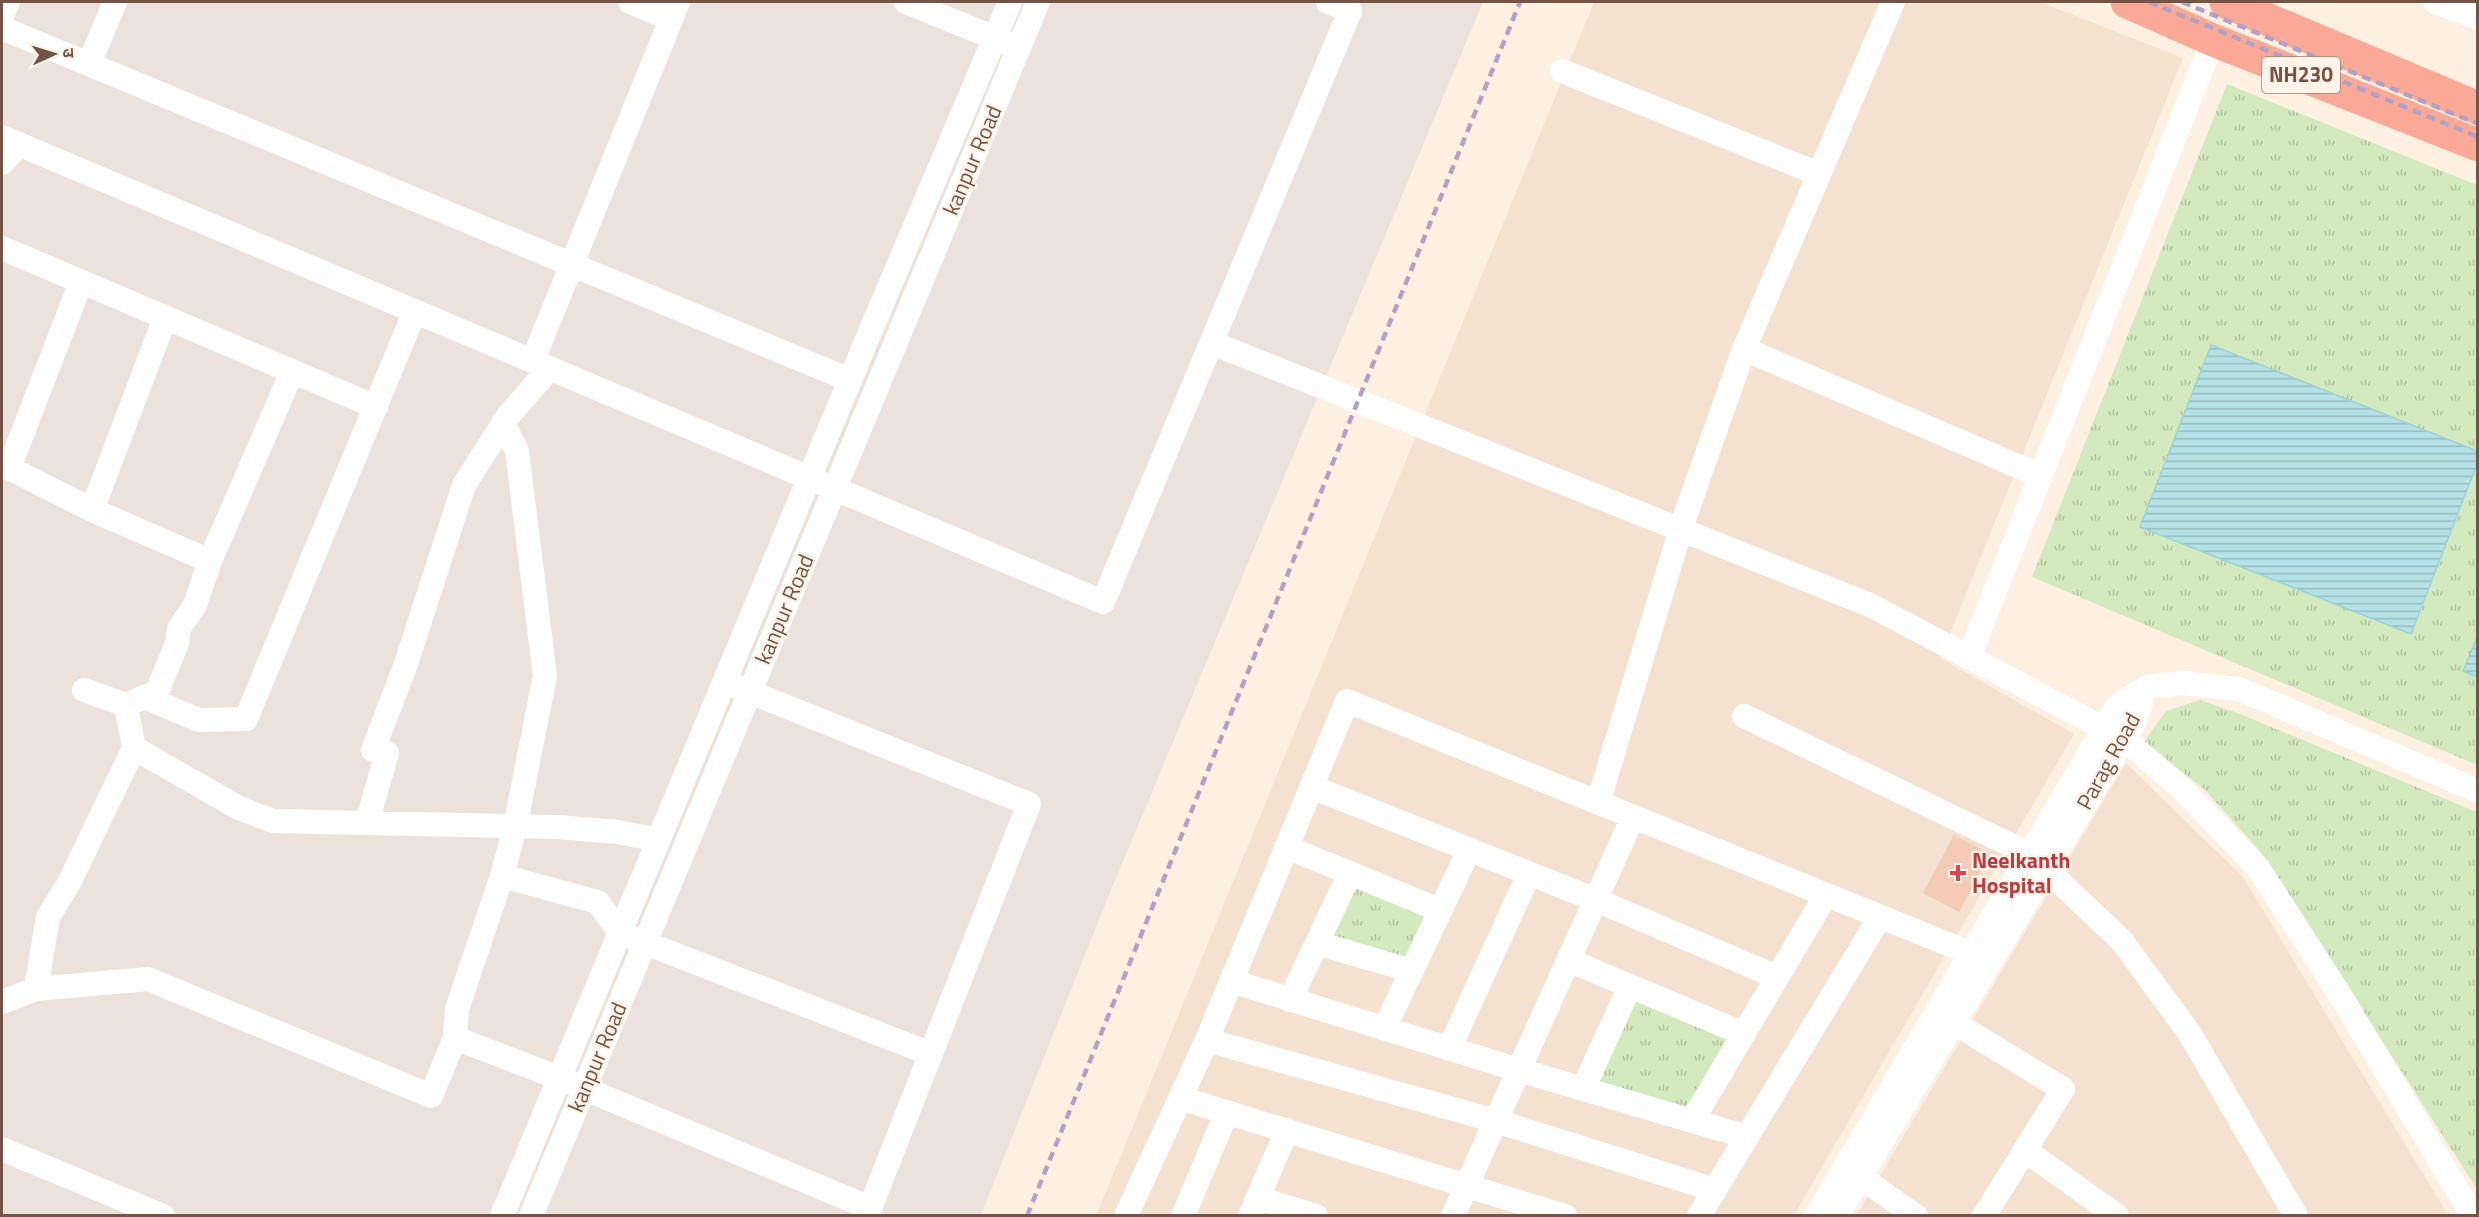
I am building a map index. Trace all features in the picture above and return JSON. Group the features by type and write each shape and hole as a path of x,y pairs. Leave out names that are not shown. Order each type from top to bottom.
{"highway":[{"name":"NH230","path":"2127,2 2213,40 2478,146"},
{"name":"NH230","path":"2226,2 2478,108"}],"street":[{"path":"2,16 8,2"},
{"path":"89,64 116,2"},
{"path":"367,823 387,753 373,750 406,664 464,485 541,364 572,265 674,10 630,2"},
{"path":"906,2 1019,48"},
{"path":"502,1215 809,476 1010,2"},
{"name":"kanpur Road","path":"531,1215 1038,2"},
{"path":"2,163 10,141 809,476 1103,602 1350,11 1328,2"},
{"path":"1598,803 1682,530 1744,349 1893,2"},
{"path":"2436,2 2478,18"},
{"path":"2,28 850,380"},
{"path":"1969,657 2213,40"},
{"path":"1562,70 1819,174"},
{"path":"2,248 376,407"},
{"path":"81,282 9,468 92,510 210,561"},
{"path":"84,690 135,701 199,720 246,719 415,311"},
{"path":"92,510 165,318"},
{"path":"1212,343 1870,605 2114,733 2181,788 2258,868 2340,995 2473,1215"},
{"path":"1744,349 2041,476"},
{"path":"135,701 157,692 177,644 179,628 195,605 210,561 292,372"},
{"path":"2,1002 36,988 148,979 430,1095 455,1038 457,1009 502,876 545,676 517,451 503,423"},
{"path":"455,1038 584,1088 868,1211 1029,804 724,682"},
{"name":"Parag Road","path":"1816,1215 1981,958 2038,862 2114,733 2118,706 2146,687 2183,683 2239,689 2478,790"},
{"path":"36,988 48,917 69,883 134,748 135,701"},
{"path":"1126,1215 1207,1040 1347,701 1981,958"},
{"path":"1744,716 2038,862 2122,941 2190,1034 2296,1215"},
{"path":"134,748 239,808 273,821 618,832 658,840"},
{"path":"1312,787 1596,900 1777,977"},
{"path":"1453,1215 1633,817"},
{"path":"1287,847 1440,910"},
{"path":"1384,1029 1469,850"},
{"path":"1290,1000 1350,873"},
{"path":"1449,1048 1529,874"},
{"path":"502,876 598,902 620,933 931,1054"},
{"path":"1692,1121 1826,895"},
{"path":"1699,1215 1880,917"},
{"path":"1317,943 1412,971"},
{"name":"Parag Road","path":"1837,1215 1953,1022 1981,958"},
{"path":"1568,960 1744,1034"},
{"path":"1231,981 1519,1070 1747,1137"},
{"path":"1583,1089 1630,986"},
{"path":"1953,1022 2063,1089 1984,1215"},
{"path":"1207,1040 1496,1121 1715,1190"},
{"path":"1180,1098 1565,1215"},
{"path":"1183,1215 1227,1112"},
{"path":"1287,1131 1254,1207 1305,1214"},
{"path":"2,1149 163,1215"},
{"path":"2025,1150 2117,1215"},
{"path":"1860,1177 1916,1215"}],"shaded area":[{"path":"2,2 1483,2 1111,890 981,1215 2,1216"},
{"path":"1594,2 2040,2 2183,58 1940,658 2074,734 1794,1215 1096,1216"},
{"path":"2126,763 2243,877 2448,1215 1856,1216"}],"green space":[{"path":"2227,84 2477,185 2477,765 2032,577"},
{"path":"2200,700 2235,712 2477,812 2477,1189 2260,851 2204,789 2144,742 2166,711"},
{"path":"1351,881 1429,912 1405,962 1328,939"},
{"path":"1634,996 1732,1037 1688,1112 1594,1082"}],"water":[{"path":"2211,345 2477,451 2477,464 2411,634 2140,527"},
{"path":"2477,637 2478,677 2463,671"}],"building":[{"path":"1954,835 1990,854 1959,912 1923,893"}],"railway":[{"path":"1027,1216 1520,2"},
{"path":"2149,2 2478,137"},
{"path":"2182,2 2478,124"}],"place":[{"name":"Neelkanth Hospital","path":"1958,873"}]}
